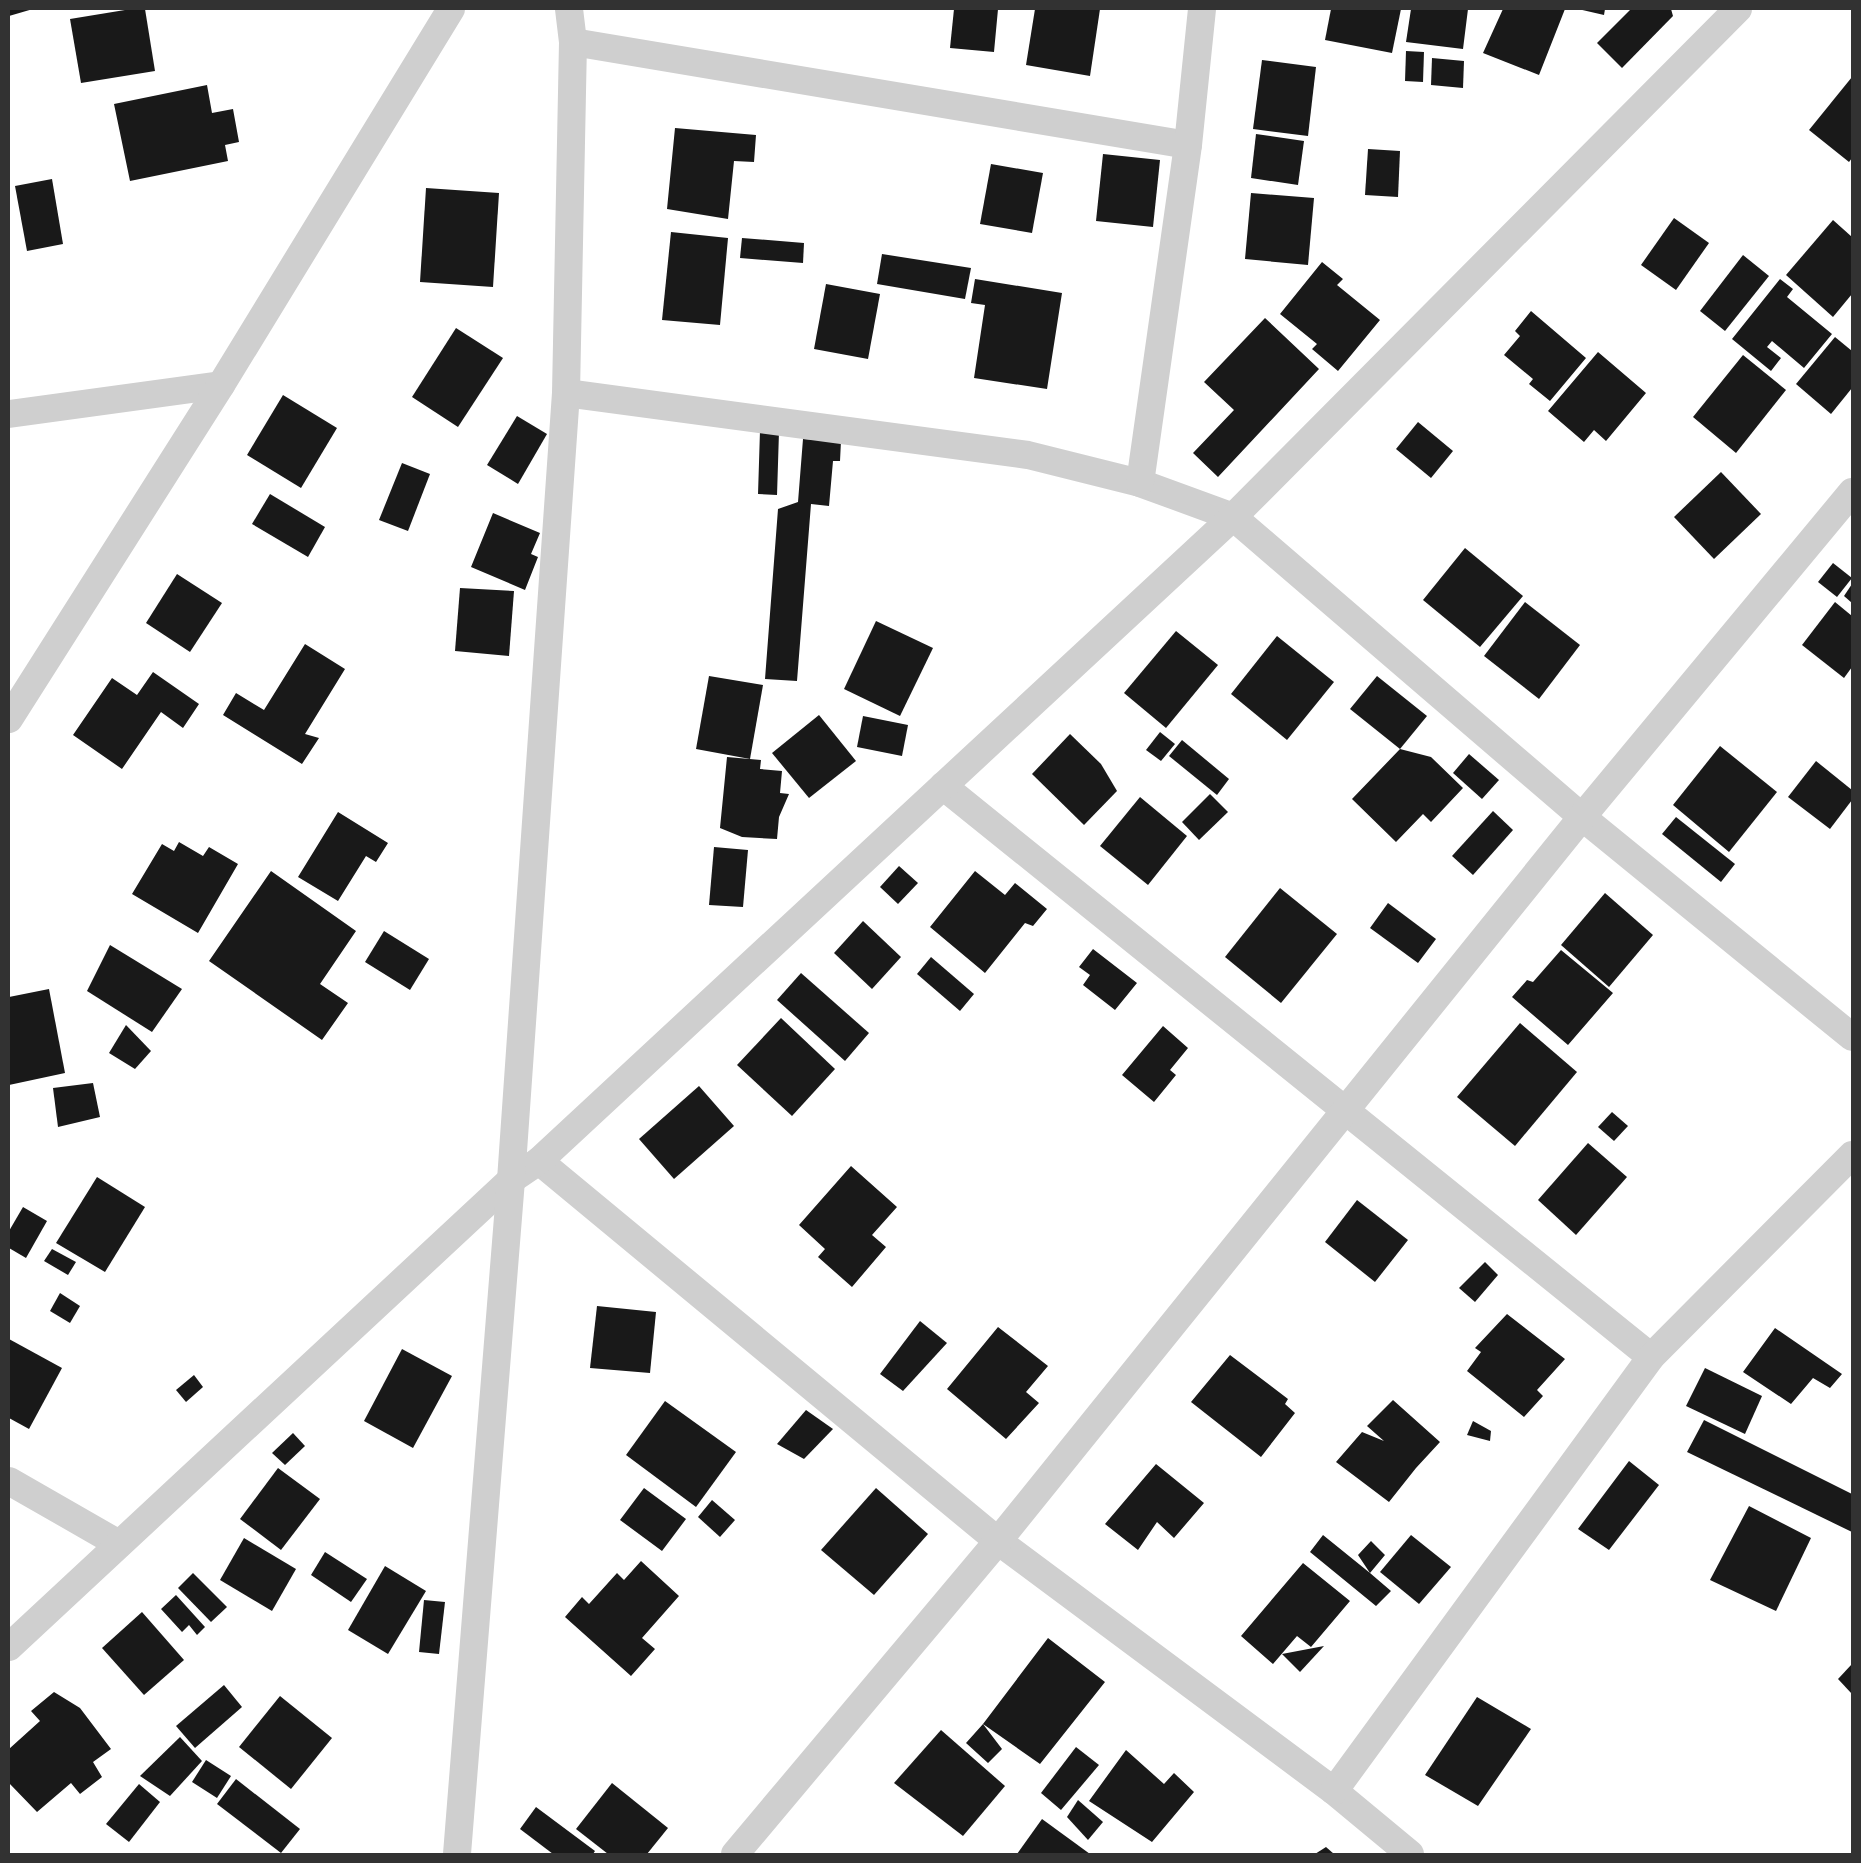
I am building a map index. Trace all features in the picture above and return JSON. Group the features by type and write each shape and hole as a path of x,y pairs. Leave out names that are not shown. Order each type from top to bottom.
{"street":[{"path":"9,719 221,385 451,9"},
{"path":"456,1854 511,1180 566,392 573,42 569,9"},
{"path":"1140,483 1188,145 1202,9"},
{"path":"9,1647 511,1180 539,1161 1233,517 1738,9"},
{"path":"573,42 1188,145"},
{"path":"9,414 221,385"},
{"path":"566,392 1028,455 1140,483 1233,517 1582,816 1852,1037"},
{"path":"735,1854 998,1540 1582,816 1852,492"},
{"path":"943,786 1651,1357"},
{"path":"1334,1791 1651,1357 1852,1155"},
{"path":"539,1161 998,1540 1334,1791 1410,1854"},
{"path":"9,1481 119,1544"}],"building":[{"path":"9,9 33,9 9,16"},
{"path":"131,9 145,9 155,71 81,83 70,19"},
{"path":"954,9 998,9 994,52 950,48"},
{"path":"1035,9 1100,9 1090,76 1026,65"},
{"path":"1331,9 1401,9 1392,53 1325,40"},
{"path":"1411,9 1468,9 1463,49 1406,42"},
{"path":"1503,9 1565,9 1539,75 1483,53"},
{"path":"1578,9 1605,9 1604,15"},
{"path":"1631,9 1671,9 1673,16 1622,68 1597,43"},
{"path":"1406,51 1424,52 1423,82 1405,81"},
{"path":"1432,58 1464,61 1463,88 1431,85"},
{"path":"1262,60 1316,67 1308,136 1253,129"},
{"path":"1852,77 1852,158 1849,162 1809,130"},
{"path":"207,85 212,113 233,109 239,142 225,145 228,161 130,181 114,104"},
{"path":"675,128 756,135 754,162 734,161 728,219 667,209"},
{"path":"1256,134 1304,141 1298,185 1251,178"},
{"path":"1368,149 1400,151 1398,197 1365,195"},
{"path":"1103,154 1160,160 1153,227 1096,221"},
{"path":"991,164 1043,173 1032,233 980,224"},
{"path":"52,179 63,244 27,251 15,186"},
{"path":"426,188 499,193 493,287 420,282"},
{"path":"1251,193 1314,198 1308,265 1245,259"},
{"path":"1674,218 1709,243 1676,290 1641,265"},
{"path":"1833,220 1852,237 1852,294 1833,317 1786,275"},
{"path":"671,232 728,238 720,325 662,320"},
{"path":"742,238 804,243 803,263 740,258"},
{"path":"882,254 971,268 965,299 877,284"},
{"path":"1743,255 1769,276 1725,331 1700,311"},
{"path":"1322,262 1343,279 1337,285 1380,320 1338,371 1312,349 1317,344 1280,314"},
{"path":"975,279 1062,293 1047,389 974,378 985,305 971,303"},
{"path":"1780,279 1793,289 1787,297 1832,334 1804,368 1772,341 1767,347 1781,358 1771,371 1732,339"},
{"path":"826,284 880,294 868,359 814,349"},
{"path":"1531,311 1586,358 1550,401 1529,384 1533,379 1504,355 1520,336 1515,331"},
{"path":"1265,318 1319,369 1218,477 1193,453 1234,410 1204,382"},
{"path":"456,328 503,358 458,427 412,397"},
{"path":"1835,337 1852,351 1852,388 1831,414 1796,384"},
{"path":"1598,352 1646,393 1606,441 1594,430 1584,442 1548,411"},
{"path":"1743,355 1786,390 1736,453 1693,417"},
{"path":"283,395 337,428 301,488 247,455"},
{"path":"517,416 547,434 518,484 487,465"},
{"path":"1418,422 1453,451 1431,478 1396,449"},
{"path":"760,430 779,431 777,495 758,494"},
{"path":"803,439 841,441 840,461 833,461 829,506 811,504 797,681 765,679 778,509 798,502"},
{"path":"402,463 430,474 408,531 379,520"},
{"path":"1721,472 1761,514 1714,559 1674,517"},
{"path":"270,494 325,527 308,557 252,524"},
{"path":"493,513 540,533 531,554 538,557 525,590 471,567"},
{"path":"1465,548 1523,596 1480,647 1423,600"},
{"path":"1833,563 1852,578 1837,597 1818,582"},
{"path":"177,574 222,603 190,652 146,623"},
{"path":"1852,584 1852,603 1844,596"},
{"path":"460,588 514,591 509,656 455,651"},
{"path":"1525,602 1580,645 1539,699 1484,656"},
{"path":"1835,602 1852,616 1852,667 1844,678 1802,645"},
{"path":"876,621 933,648 900,716 844,689"},
{"path":"1176,631 1218,665 1166,728 1124,693"},
{"path":"1277,636 1334,682 1287,740 1231,694"},
{"path":"305,644 345,669 305,734 319,738 302,764 223,715 236,693 264,710"},
{"path":"153,672 199,704 183,728 161,712 122,769 73,735 112,678 137,695"},
{"path":"709,676 763,685 750,759 696,749"},
{"path":"1377,676 1427,716 1400,749 1350,709"},
{"path":"819,715 856,761 809,798 772,753"},
{"path":"863,716 908,725 902,756 857,747"},
{"path":"1160,732 1175,744 1161,761 1146,750"},
{"path":"1070,734 1101,764 1117,791 1084,825 1032,774"},
{"path":"1182,740 1229,779 1217,795 1169,756"},
{"path":"1720,746 1777,792 1729,852 1673,805"},
{"path":"1400,749 1431,757 1463,788 1431,822 1423,814 1396,842 1352,799"},
{"path":"1469,754 1499,780 1482,799 1453,773"},
{"path":"727,757 761,760 760,769 782,771 780,793 789,794 779,817 777,839 742,837 720,828"},
{"path":"1816,761 1852,790 1852,800 1830,829 1788,797"},
{"path":"1210,794 1228,812 1199,840 1182,822"},
{"path":"1140,797 1187,836 1148,885 1100,846"},
{"path":"1493,811 1513,830 1473,875 1452,856"},
{"path":"338,812 388,843 376,862 366,856 338,901 298,877"},
{"path":"1676,817 1735,864 1721,882 1662,834"},
{"path":"179,842 203,856 209,847 238,864 198,933 132,894 162,844 174,851"},
{"path":"714,847 748,850 743,907 709,905"},
{"path":"899,866 918,883 898,904 880,887"},
{"path":"271,871 356,931 320,984 348,1003 322,1040 209,961"},
{"path":"975,871 1005,895 1015,883 1047,909 1033,926 1025,923 985,973 930,927"},
{"path":"1280,888 1337,934 1281,1003 1225,957"},
{"path":"1605,893 1653,935 1609,987 1561,945"},
{"path":"1388,903 1436,939 1418,963 1370,928"},
{"path":"863,921 901,957 872,989 834,953"},
{"path":"384,931 429,959 410,990 365,962"},
{"path":"110,945 182,989 152,1032 87,991"},
{"path":"1093,949 1137,983 1115,1010 1083,985 1090,975 1079,967"},
{"path":"1561,950 1613,993 1568,1045 1512,997 1527,980 1533,982"},
{"path":"931,957 974,994 960,1011 917,974"},
{"path":"801,973 869,1033 845,1061 777,1000"},
{"path":"49,989 65,1073 9,1085 9,997"},
{"path":"781,1018 835,1069 792,1116 737,1065"},
{"path":"1520,1023 1577,1072 1515,1146 1457,1097"},
{"path":"126,1025 151,1051 135,1069 109,1053"},
{"path":"1163,1026 1188,1048 1170,1070 1176,1075 1154,1102 1122,1075"},
{"path":"93,1083 100,1117 58,1127 53,1088"},
{"path":"699,1086 734,1126 674,1179 639,1139"},
{"path":"1612,1112 1628,1126 1614,1141 1598,1127"},
{"path":"1588,1143 1627,1177 1576,1235 1538,1200"},
{"path":"851,1166 897,1207 872,1235 886,1247 852,1287 818,1257 825,1249 799,1225"},
{"path":"97,1177 145,1207 105,1272 56,1243"},
{"path":"1357,1200 1408,1240 1375,1282 1325,1242"},
{"path":"23,1207 47,1221 26,1258 9,1248 9,1231"},
{"path":"52,1249 76,1262 68,1275 44,1261"},
{"path":"1485,1262 1498,1275 1475,1302 1459,1288"},
{"path":"60,1293 80,1306 70,1323 50,1311"},
{"path":"597,1306 656,1312 650,1373 590,1368"},
{"path":"1507,1314 1565,1359 1537,1390 1543,1396 1524,1417 1467,1371 1481,1352 1475,1348"},
{"path":"920,1321 947,1343 903,1391 880,1374"},
{"path":"998,1327 1048,1366 1026,1392 1039,1403 1006,1439 947,1389"},
{"path":"1775,1328 1842,1374 1830,1388 1813,1378 1791,1404 1743,1372"},
{"path":"9,1339 62,1368 29,1429 9,1418"},
{"path":"402,1349 452,1376 413,1448 364,1421"},
{"path":"1230,1355 1288,1399 1285,1404 1295,1413 1261,1457 1191,1402"},
{"path":"1705,1368 1762,1396 1745,1434 1686,1406"},
{"path":"194,1375 203,1387 186,1402 176,1390"},
{"path":"1393,1400 1440,1442 1389,1502 1336,1462 1362,1432 1384,1441 1367,1426"},
{"path":"665,1401 736,1452 696,1507 626,1455"},
{"path":"806,1410 833,1429 804,1459 777,1444"},
{"path":"1704,1420 1852,1494 1852,1532 1687,1452"},
{"path":"1473,1421 1491,1431 1490,1441 1467,1435"},
{"path":"293,1433 305,1446 285,1465 272,1453"},
{"path":"1629,1461 1659,1485 1609,1550 1578,1529"},
{"path":"1156,1464 1204,1503 1174,1538 1157,1522 1138,1550 1105,1524"},
{"path":"278,1468 320,1499 281,1550 240,1519"},
{"path":"644,1488 686,1519 662,1551 620,1520"},
{"path":"876,1488 928,1534 874,1595 821,1550"},
{"path":"712,1500 735,1520 720,1537 698,1517"},
{"path":"1749,1506 1811,1538 1776,1611 1710,1580"},
{"path":"1323,1535 1391,1591 1376,1606 1310,1552"},
{"path":"1411,1535 1451,1567 1419,1604 1380,1572"},
{"path":"244,1538 296,1569 272,1611 220,1580"},
{"path":"1371,1541 1385,1555 1370,1573 1358,1555"},
{"path":"325,1552 367,1579 351,1602 311,1575"},
{"path":"641,1561 679,1596 642,1638 655,1649 631,1676 565,1617 582,1597 589,1604 617,1573 624,1580"},
{"path":"1303,1563 1350,1601 1311,1647 1297,1636 1273,1664 1241,1636"},
{"path":"385,1566 426,1591 388,1654 348,1630"},
{"path":"193,1573 227,1607 211,1622 178,1588"},
{"path":"176,1595 205,1627 197,1635 189,1625 182,1632 161,1609"},
{"path":"424,1600 445,1602 439,1654 419,1652"},
{"path":"142,1612 184,1660 144,1695 102,1648"},
{"path":"1048,1638 1105,1682 1040,1764 983,1724"},
{"path":"1324,1646 1300,1672 1282,1654"},
{"path":"1852,1664 1852,1694 1838,1679"},
{"path":"224,1685 242,1707 195,1748 176,1726"},
{"path":"54,1692 80,1708 111,1749 93,1762 102,1777 80,1794 71,1783 37,1812 9,1783 9,1749 40,1721 31,1711"},
{"path":"280,1696 332,1738 291,1789 239,1747"},
{"path":"1477,1697 1531,1729 1478,1806 1425,1775"},
{"path":"983,1724 1002,1749 988,1763 966,1743"},
{"path":"941,1730 1005,1786 963,1836 894,1783"},
{"path":"180,1737 202,1761 170,1796 140,1776"},
{"path":"1076,1747 1099,1765 1061,1810 1041,1793"},
{"path":"1126,1750 1164,1784 1174,1773 1194,1792 1152,1842 1089,1801"},
{"path":"206,1760 231,1776 217,1798 192,1782"},
{"path":"236,1779 300,1829 281,1853 217,1804"},
{"path":"612,1783 668,1828 647,1854 608,1854 576,1829"},
{"path":"139,1784 160,1802 129,1842 106,1824"},
{"path":"1078,1800 1103,1822 1088,1840 1067,1817"},
{"path":"536,1807 595,1851 593,1854 553,1854 520,1829"},
{"path":"1042,1819 1090,1854 1017,1854"},
{"path":"1326,1847 1334,1854 1315,1854"}]}
